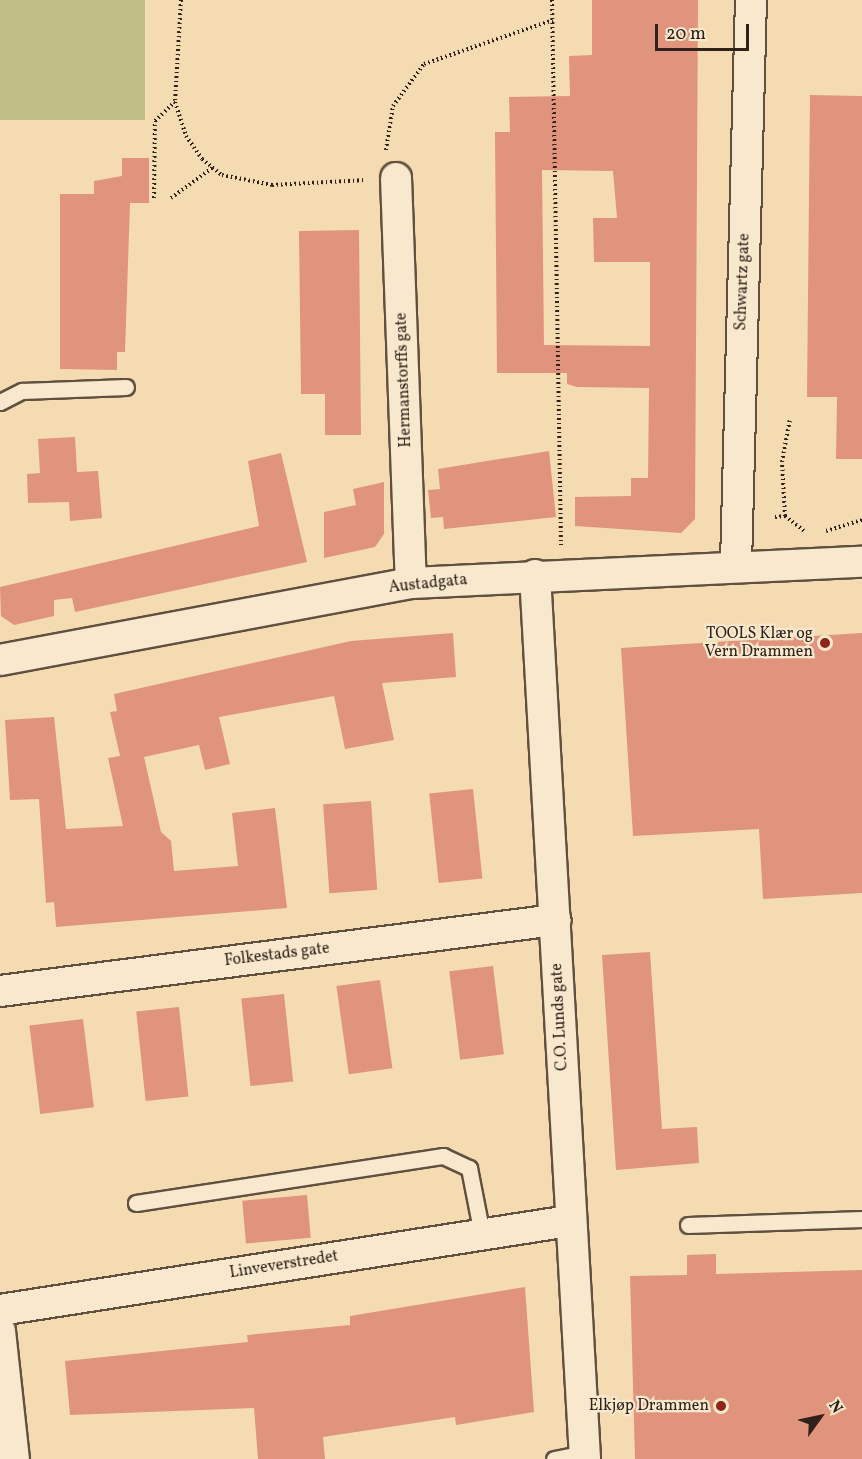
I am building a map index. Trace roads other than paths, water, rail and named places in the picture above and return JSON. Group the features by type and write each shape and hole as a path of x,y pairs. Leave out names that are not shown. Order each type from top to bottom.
{"street":[{"name":"Schwartz gate","path":"736,564 751,0"},
{"name":"Hermanstorffs gate","path":"385,172 411,583"},
{"name":"Austadgata","path":"0,660 411,583 736,564 862,562"},
{"name":"C.O. Lunds gate","path":"535,575 555,920 569,1221 585,1456"},
{"name":"Folkestads gate","path":"0,991 555,920"},
{"name":"Linveverstredet","path":"0,1310 569,1221"},
{"path":"0,1331 14,1459"}],"lane":[{"path":"0,402 22,391 126,387"},
{"path":"136,1203 443,1156 469,1168 482,1234"},
{"path":"688,1225 862,1219"},
{"path":"554,1459 585,1456"}],"place":[{"name":"TOOLS Klær og Vern Drammen","path":"825,643"},
{"name":"Elkjøp Drammen","path":"721,1406"}]}
